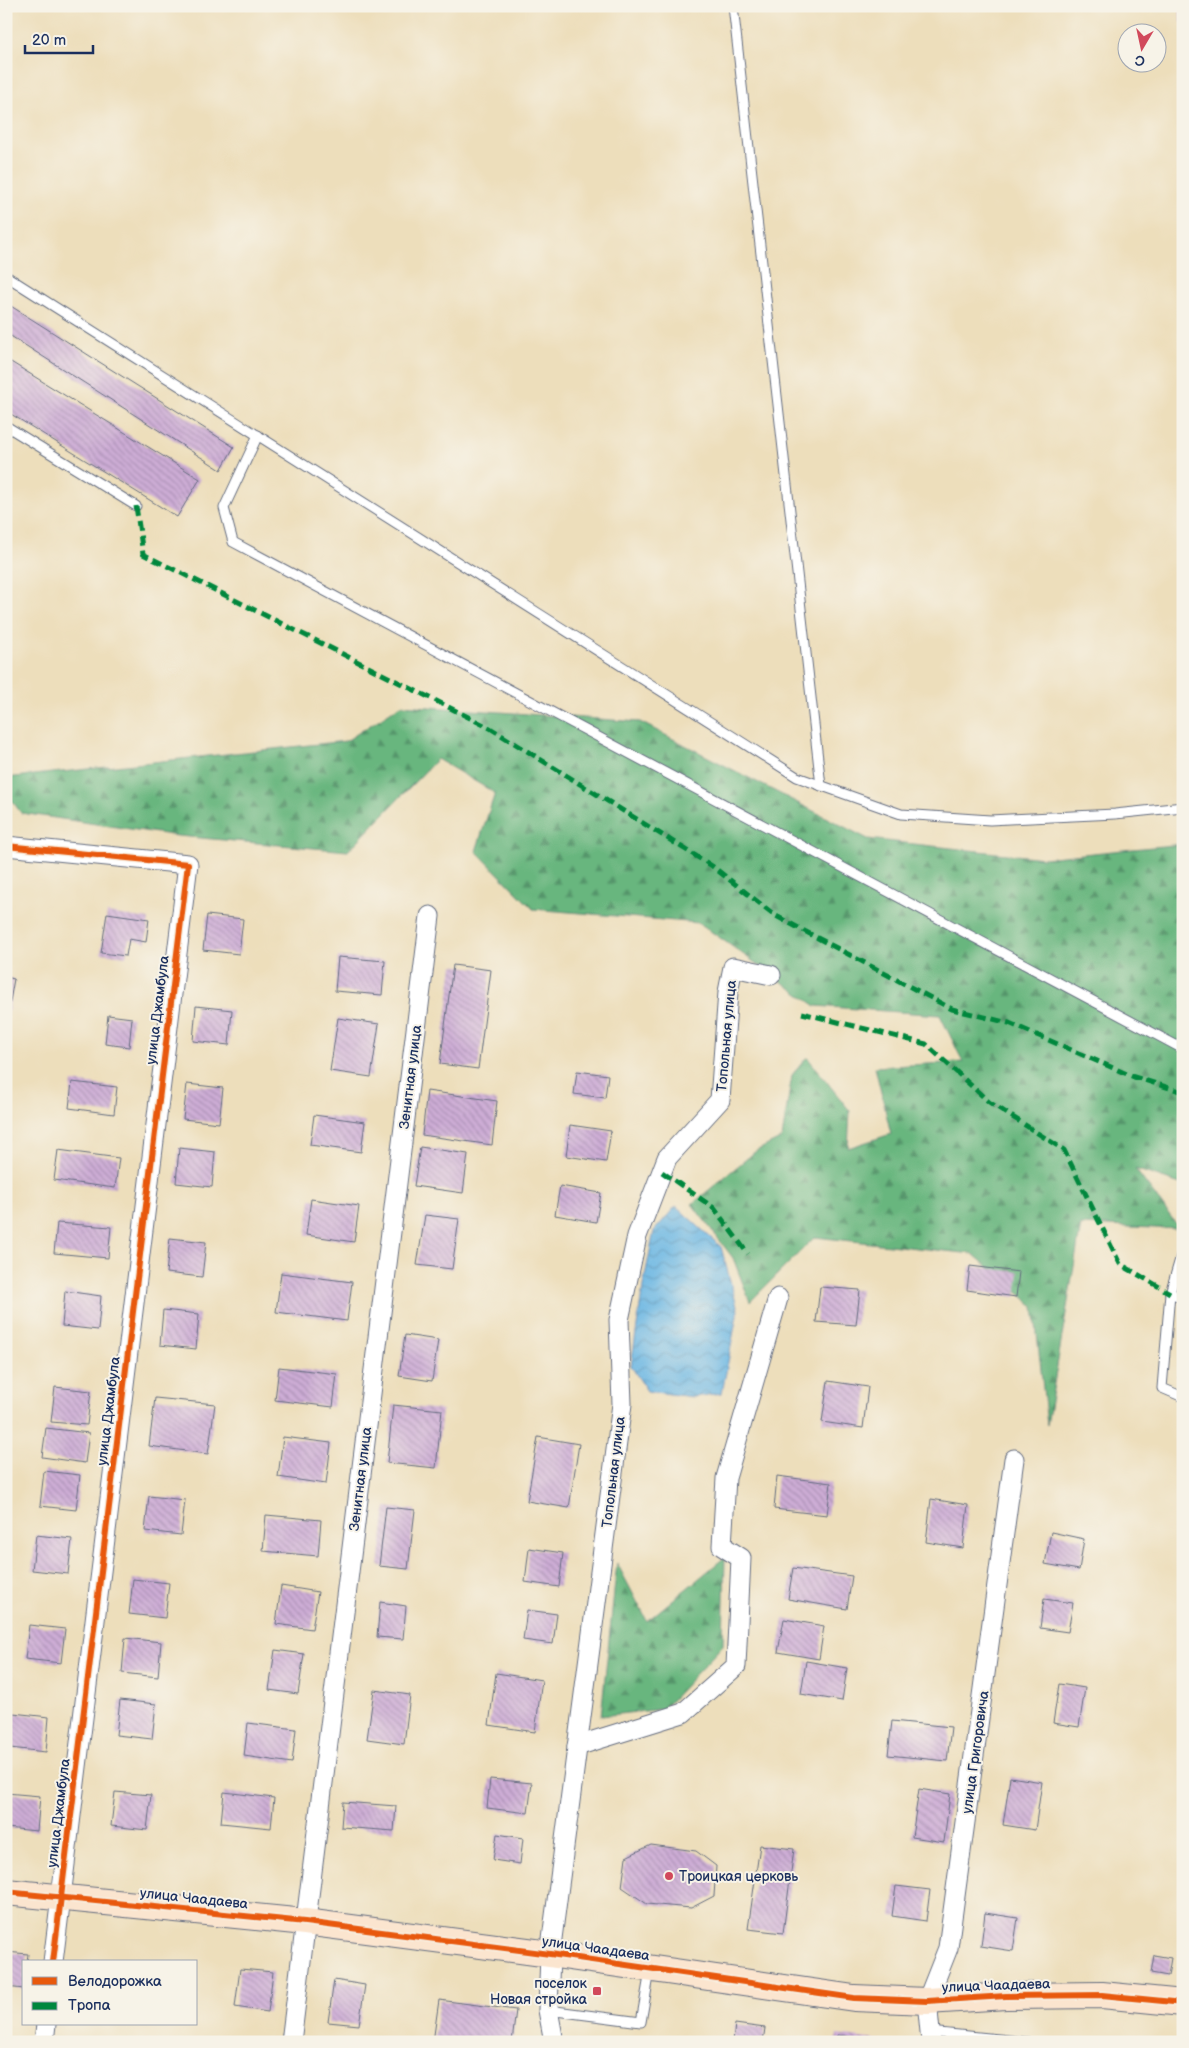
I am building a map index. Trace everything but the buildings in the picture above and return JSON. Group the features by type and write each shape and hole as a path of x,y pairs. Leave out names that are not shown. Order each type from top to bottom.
{"street":[{"name":"улица Джамбула","path":"6,846 188,864 53,1960"},
{"name":"Зенитная улица","path":"291,2042 430,916"},
{"name":"Топольная улица","path":"554,2042 548,2010 550,1954 622,1404 620,1320 637,1236 667,1158 720,1100 728,992 732,967 771,975"},
{"path":"577,1746 683,1713 736,1666 741,1558 722,1546 726,1478 778,1298"},
{"name":"улица Григоровича","path":"930,2037 928,2001 948,1948 1014,1459"},
{"name":"улица Чаадаева","path":"6,1892 305,1922 550,1954 854,1998 928,2001 1006,1996 1102,1995 1183,2003"},
{"path":"44,2042 46,2026"}],"lane":[{"path":"734,6 821,786"},
{"path":"6,276 797,777 900,814 990,820 1115,814 1183,807"},
{"path":"6,426 136,506"},
{"path":"258,435 224,508 233,542 1183,1049"},
{"path":"1183,1249 1170,1293 1162,1388 1183,1397"},
{"path":"1170,1293 1183,1298"},
{"path":"548,2010 641,2022 651,1969"},
{"path":"930,2037 1028,2042"}],"green space":[{"path":"401,705 640,722 868,839 1043,858 1183,844 1183,1185 1135,1169 1180,1229 1081,1225 1047,1425 1034,1306 973,1254 815,1237 750,1302 733,1258 692,1204 756,1151 782,1138 792,1075 807,1057 850,1111 848,1148 891,1134 875,1067 963,1062 940,1015 816,1006 699,923 533,909 476,851 495,793 437,759 348,851 178,836 21,813 6,792 6,778 346,741"},
{"path":"725,1557 723,1645 663,1709 601,1716 617,1563 647,1621"}],"water":[{"path":"676,1206 721,1247 738,1310 722,1393 693,1397 647,1391 631,1366 643,1286 654,1231"}],"marked path":[{"path":"136,506 143,554 490,728 712,866 776,916 952,1009 1009,1023 1134,1077 1183,1092"},
{"path":"802,1013 926,1044 989,1102 1064,1150 1120,1264 1170,1293"},
{"path":"662,1172 714,1208 748,1254"}],"cycle path":[{"path":"6,846 188,864 53,1960"},
{"path":"6,1892 305,1922 550,1954 854,1998 927,2001 1006,1996 1102,1995 1183,2003"}],"place":[{"name":"Троицкая церковь","path":"669,1876"},
{"name":"поселок Новая стройка","path":"597,1991"}]}
